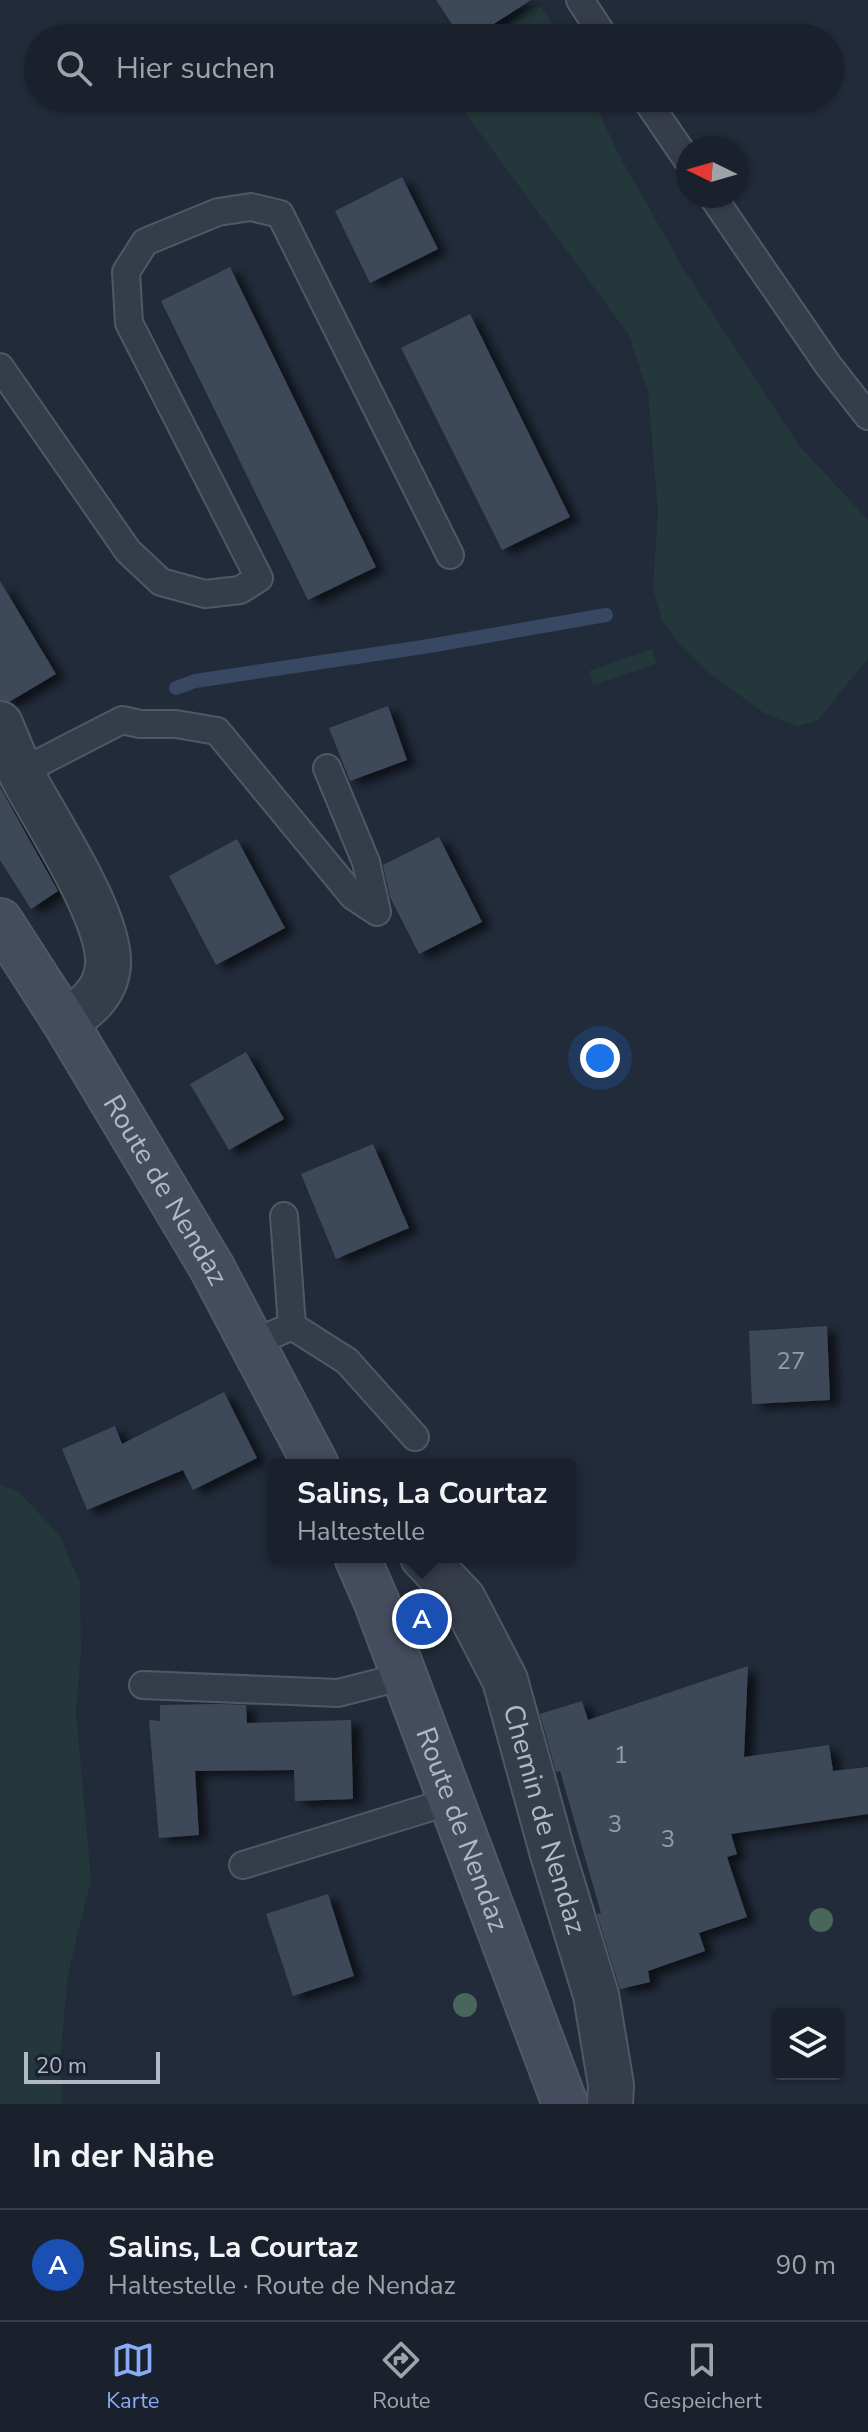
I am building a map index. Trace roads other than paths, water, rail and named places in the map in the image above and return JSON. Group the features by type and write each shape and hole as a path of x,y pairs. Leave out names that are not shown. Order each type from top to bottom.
{"main road":[{"name":"Route de Nendaz","path":"0,921 65,1022 211,1266 273,1335 314,1459"},
{"name":"Route de Nendaz","path":"359,1563 405,1676 565,2104"}],"street":[{"path":"0,724 21,772 101,921 108,965 100,993 65,1022"},
{"name":"Chemin de Nendaz","path":"429,1563 463,1599 505,1680 596,1995 611,2085 610,2104"}],"lane":[{"path":"580,0 596,24"},
{"path":"655,112 676,143"},
{"path":"0,367 128,551 161,582 205,594 240,590 259,578 129,323 126,272 145,242 218,212 251,207 280,214 450,555"},
{"path":"720,208 828,365 868,416"},
{"path":"21,772 122,720 217,731 353,896 377,912 366,862 327,768"},
{"path":"284,1216 273,1335 347,1361 415,1437"},
{"path":"143,1685 338,1693 405,1676"},
{"path":"243,1865 451,1801"}],"waterway":[{"path":"176,688 195,681 423,647 606,615"}],"place":[{"name":"Salins, La Courtaz","path":"422,1619"}]}
